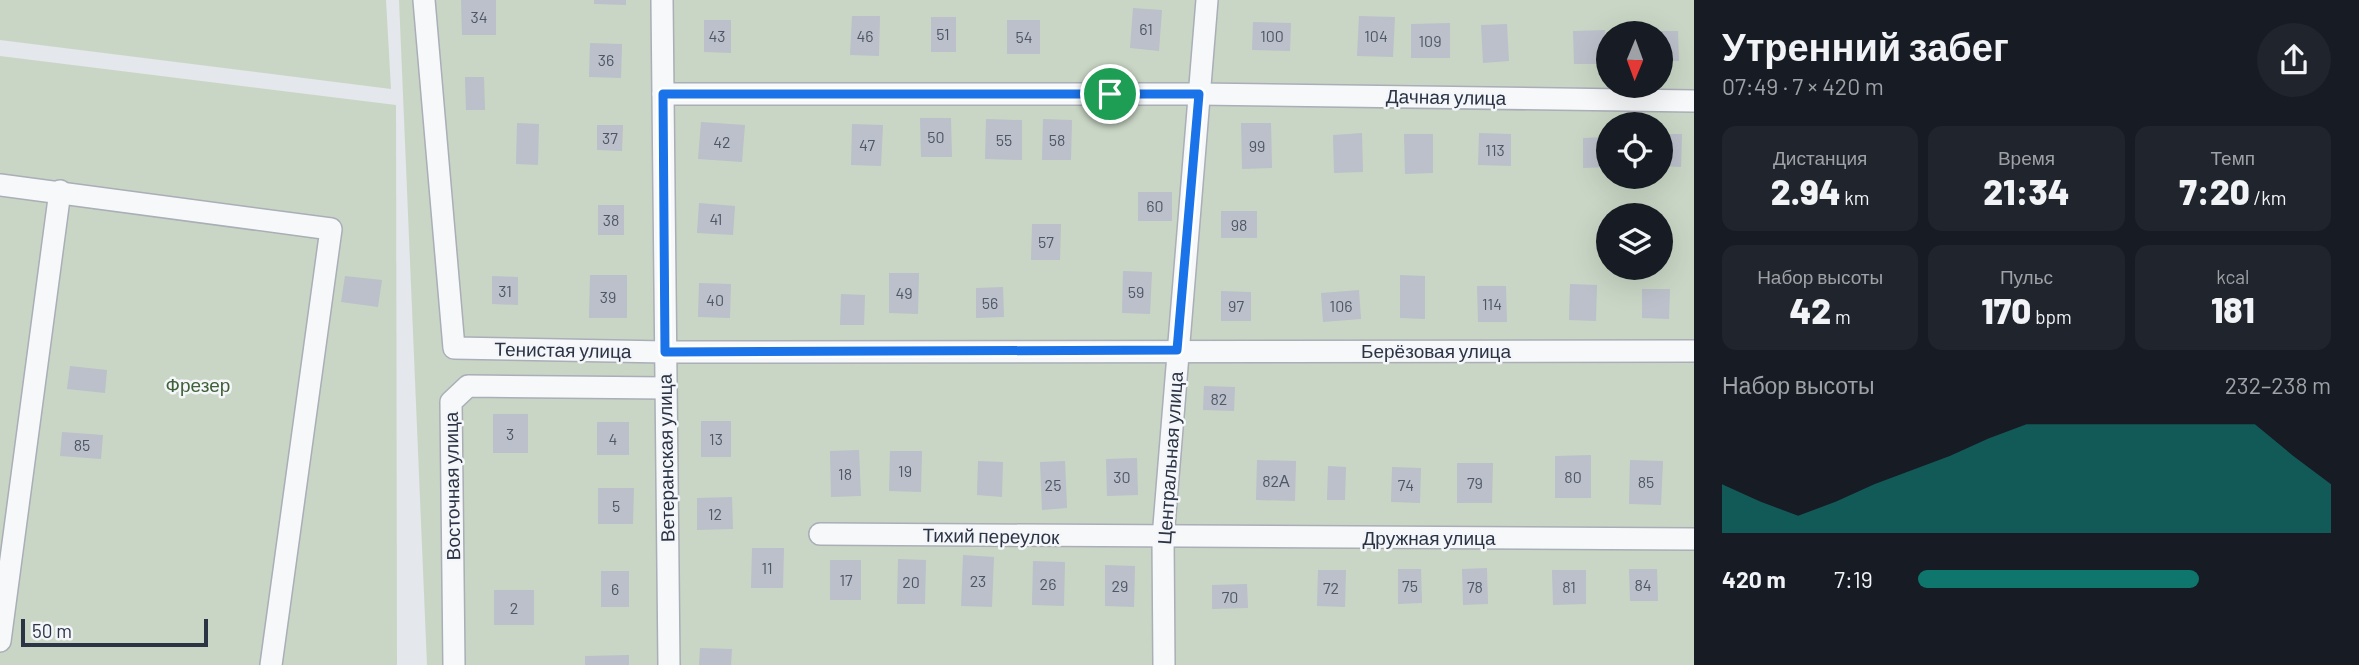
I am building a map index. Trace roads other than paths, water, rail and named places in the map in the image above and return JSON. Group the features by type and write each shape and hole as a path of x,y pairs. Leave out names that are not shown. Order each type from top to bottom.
{"street":[{"name":"Тенистая улица","path":"424,0 454,348 665,352 1177,350"},
{"name":"Ветеранская улица","path":"662,0 668,665"},
{"name":"Центральная улица","path":"1164,665 1163,538 1207,0"},
{"name":"Дачная улица","path":"663,94 1199,94 1694,101"},
{"path":"0,185 331,229 271,665"},
{"path":"0,640 60,191"},
{"name":"Берёзовая улица","path":"1177,350 1694,351"},
{"name":"Восточная улица","path":"454,665 451,402 468,386 666,388"},
{"name":"Тихий переулок","path":"820,534 1163,538"},
{"name":"Дружная улица","path":"1163,538 1694,539"}],"park label":[{"name":"Фрезер","path":"198,385"}]}
